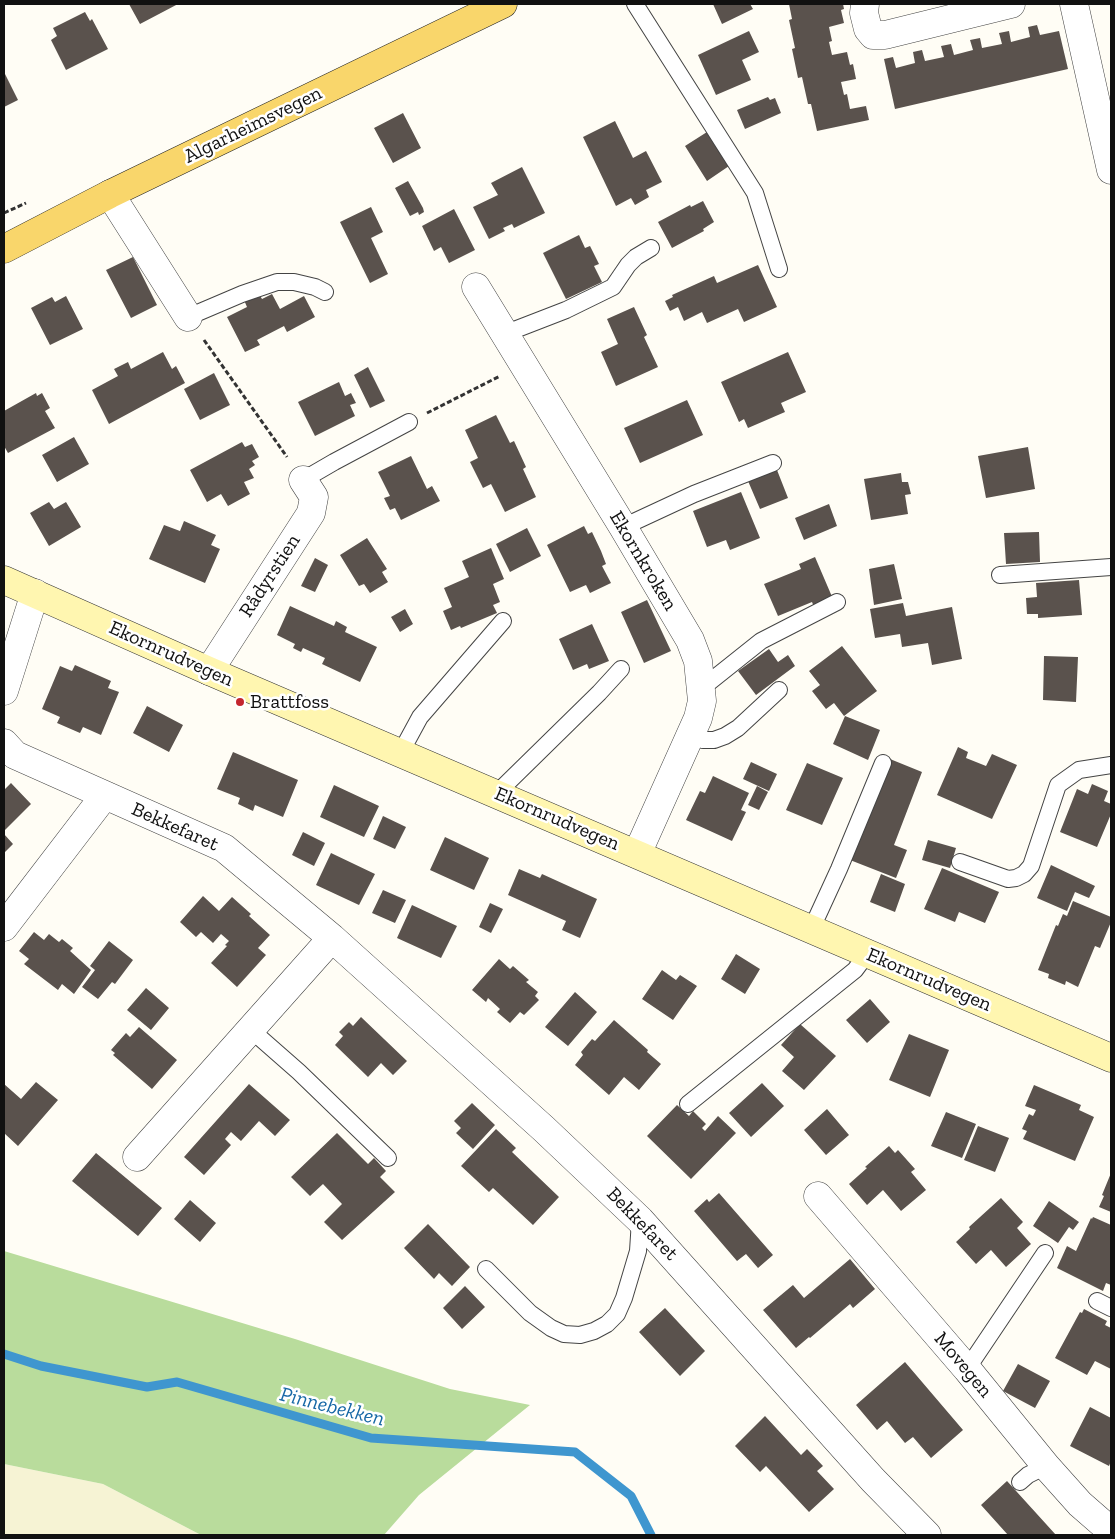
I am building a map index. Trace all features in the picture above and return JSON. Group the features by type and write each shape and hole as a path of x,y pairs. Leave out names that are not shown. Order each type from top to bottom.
{"main road":[{"name":"Algarheimsvegen","path":"4,249 110,194 503,4"},
{"name":"Ekornrudvegen","path":"4,580 1111,1058"}],"street":[{"path":"865,4 864,13 868,29 873,35 886,35 1011,4"},
{"path":"1074,4 1111,170"},
{"path":"110,194 188,317"},
{"name":"Ekornkroken","path":"476,287 623,527 690,640 698,661 702,688 702,701 698,718 638,854"},
{"name":"Rådyrstien","path":"209,670 311,513 314,497 303,480"},
{"path":"4,691 35,593"},
{"name":"Bekkefaret","path":"4,742 15,755 224,848 332,938 544,1129 640,1220 873,1480 927,1535"},
{"path":"4,926 105,795"},
{"path":"137,1157 332,938"},
{"name":"Movegen","path":"818,1196 967,1369 1046,1466 1080,1504 1111,1531"}],"lane":[{"path":"635,4 755,193 779,269"},
{"path":"504,334 566,310 612,287 628,265 650,248"},
{"path":"188,317 242,294 277,282 294,282 326,292"},
{"path":"303,480 409,422"},
{"path":"623,527 694,494 773,463"},
{"path":"1000,575 1111,567"},
{"path":"702,688 761,641 837,602"},
{"path":"401,752 420,717 502,621"},
{"path":"497,793 621,669"},
{"path":"691,734 703,740 714,740 725,736 738,728 780,690"},
{"path":"811,930 839,869 882,764"},
{"path":"960,862 1008,879 1024,874 1031,866 1058,785 1079,770 1111,765"},
{"path":"688,1104 855,970 867,954"},
{"path":"250,1029 300,1072 388,1158"},
{"path":"486,1269 530,1313 551,1328 564,1334 580,1335 594,1331 612,1319 624,1298 638,1250 640,1220"},
{"path":"967,1369 1045,1253"},
{"path":"1020,1482 1028,1475 1046,1466"}],"path":[{"path":"188,317 303,480"},
{"path":"409,422 523,365"}],"shaded area":[{"path":"4,1464 103,1484 201,1535 4,1535"}],"green space":[{"path":"4,1251 295,1339 450,1389 530,1405 419,1495 384,1535 201,1535 103,1484 4,1464"}],"building":[{"path":"129,4 178,4 140,24"},
{"path":"713,4 750,4 753,9 722,24"},
{"path":"789,4 843,4 844,9 841,10 844,23 829,27 832,41 829,42 832,55 847,52 850,65 853,64 856,79 841,82 844,95 847,94 850,109 866,106 869,120 817,131 802,77 798,78 792,49 795,48 789,20 792,19"},
{"path":"85,12 90,21 92,19 108,49 66,70 51,40 57,36 53,28"},
{"path":"1037,25 1040,35 1059,31 1068,69 895,109 884,59 893,57 896,68 915,63 913,52 922,50 925,61 944,57 941,46 951,44 954,55 973,50 970,40 980,38 982,48 1002,44 999,33 1009,31 1011,42 1030,37 1028,27"},
{"path":"749,31 759,52 742,60 751,80 716,95 698,55"},
{"path":"4,72 18,100 4,107"},
{"path":"768,97 770,100 775,98 781,113 745,129 737,110"},
{"path":"403,113 421,148 393,163 374,128"},
{"path":"615,121 633,158 646,151 662,182 646,190 649,197 635,205 631,198 616,206 583,137"},
{"path":"707,132 729,166 707,181 685,146"},
{"path":"522,167 545,213 514,228 512,224 503,228 505,231 489,239 473,207 498,195 491,183"},
{"path":"408,181 423,208 424,212 419,215 418,212 410,216 395,188"},
{"path":"703,201 714,222 703,229 704,231 672,248 658,222 690,205 691,207"},
{"path":"371,207 383,232 371,238 388,274 370,283 340,222"},
{"path":"454,209 475,250 449,263 441,247 434,251 422,226"},
{"path":"579,235 585,248 590,246 599,264 594,266 602,282 566,299 543,253"},
{"path":"133,257 157,305 131,318 106,270"},
{"path":"758,265 777,307 744,322 738,309 707,323 702,312 684,321 678,307 670,311 665,301 673,297 672,295 714,276 717,283"},
{"path":"258,292 262,299 272,294 280,309 304,296 315,317 287,332 284,326 257,340 260,345 245,352 227,317 247,307 244,300"},
{"path":"66,296 83,329 50,345 31,308 52,297 55,302"},
{"path":"634,307 647,335 644,337 658,367 616,386 601,352 618,344 607,319"},
{"path":"163,352 172,369 176,366 185,383 109,424 92,390 118,376 114,369 128,362 131,369"},
{"path":"788,352 806,392 781,403 785,412 748,428 744,419 739,422 721,382"},
{"path":"368,367 385,401 370,408 354,375"},
{"path":"214,373 230,405 200,420 184,389"},
{"path":"339,382 345,396 351,393 356,403 350,405 355,416 315,436 298,402"},
{"path":"36,393 37,396 42,393 50,408 45,411 55,428 8,453 4,446 4,411"},
{"path":"687,400 703,435 640,463 624,428"},
{"path":"496,415 510,443 514,441 526,467 523,469 536,497 505,512 491,484 483,488 470,462 478,458 465,430"},
{"path":"74,437 89,464 57,482 42,455"},
{"path":"242,442 245,447 252,444 259,457 252,461 255,465 249,469 254,478 244,482 250,494 228,506 221,494 207,502 190,470"},
{"path":"1028,447 1035,489 986,498 978,456"},
{"path":"411,456 427,489 432,486 440,501 401,520 395,508 390,510 384,498 390,496 378,472"},
{"path":"777,470 788,498 760,509 748,481"},
{"path":"901,473 902,482 908,482 911,494 905,495 908,514 871,520 864,479"},
{"path":"741,492 760,538 730,550 726,540 707,547 693,511"},
{"path":"49,502 54,509 66,502 81,527 49,546 30,513"},
{"path":"829,504 837,526 804,540 795,518"},
{"path":"184,521 216,535 211,545 220,549 205,583 149,559 164,525 180,531"},
{"path":"584,526 588,534 592,532 601,551 606,564 602,566 611,583 590,593 586,585 570,592 547,545"},
{"path":"527,528 541,556 510,572 496,544"},
{"path":"1039,532 1040,562 1006,564 1004,533"},
{"path":"367,538 387,569 382,572 388,582 370,593 364,584 359,586 340,555"},
{"path":"491,548 504,579 493,584 500,602 493,605 497,613 461,628 460,626 451,630 443,611 452,607 444,588 469,577 462,561"},
{"path":"815,557 833,599 814,607 812,602 778,616 764,584 801,569 799,564"},
{"path":"315,558 328,565 315,592 301,586"},
{"path":"894,564 902,599 874,605 869,569"},
{"path":"1079,580 1082,615 1038,618 1038,614 1027,614 1026,598 1037,597 1036,583"},
{"path":"647,600 671,651 644,663 621,612"},
{"path":"903,603 906,616 952,607 962,659 932,665 928,643 902,647 900,634 875,638 870,609"},
{"path":"290,606 334,626 336,621 347,627 345,632 377,647 360,682 322,664 325,658 303,648 301,652 293,648 295,644 277,635"},
{"path":"405,609 413,624 400,632 391,617"},
{"path":"592,624 609,661 589,669 587,664 573,670 559,639"},
{"path":"842,646 877,691 844,716 834,703 826,709 812,691 820,685 809,671"},
{"path":"769,649 778,662 788,655 795,666 756,695 738,671"},
{"path":"1044,656 1078,657 1076,702 1043,700"},
{"path":"75,665 111,681 108,688 119,692 101,735 83,727 80,733 57,723 60,717 42,709 60,666 72,671"},
{"path":"147,706 183,725 169,752 133,733"},
{"path":"845,716 880,730 868,760 833,744"},
{"path":"958,747 968,752 966,758 986,766 992,754 1017,765 992,819 937,795"},
{"path":"233,752 298,780 283,817 255,805 253,811 238,804 240,798 217,789"},
{"path":"890,759 922,772 894,845 907,850 896,878 850,860"},
{"path":"751,762 777,774 769,791 743,779"},
{"path":"807,763 843,778 822,825 786,810"},
{"path":"713,776 749,793 741,810 746,812 732,841 686,820 700,791 705,793"},
{"path":"11,783 31,804 4,831 4,790"},
{"path":"1092,784 1108,791 1104,801 1111,804 1111,814 1097,847 1060,832 1077,789 1088,794"},
{"path":"334,785 379,806 364,837 320,817"},
{"path":"757,786 768,792 759,810 748,805"},
{"path":"383,816 406,827 395,849 373,839"},
{"path":"303,832 325,843 314,866 292,855"},
{"path":"4,834 13,844 4,853"},
{"path":"445,837 489,858 474,890 430,870"},
{"path":"928,840 956,848 950,868 922,860"},
{"path":"331,853 375,874 359,905 316,885"},
{"path":"1051,865 1095,886 1089,898 1075,892 1067,911 1037,898"},
{"path":"942,868 999,892 985,923 959,912 955,922 924,909"},
{"path":"519,869 540,878 542,874 597,899 580,938 562,930 566,921 508,895"},
{"path":"881,874 905,884 895,912 870,902"},
{"path":"383,890 406,900 395,923 372,913"},
{"path":"203,896 219,911 232,897 270,935 258,948 266,955 237,987 211,963 227,946 225,945 229,941 221,934 213,943 201,932 196,937 180,922"},
{"path":"1073,901 1111,917 1111,922 1100,948 1095,946 1078,987 1066,981 1065,985 1048,978 1049,974 1038,970 1056,925 1058,926 1063,914 1067,916"},
{"path":"490,903 503,909 491,933 479,927"},
{"path":"412,905 457,926 441,958 397,938"},
{"path":"34,932 44,940 49,934 59,942 62,939 73,948 70,951 91,970 74,994 62,984 58,990 24,964 29,959 19,951"},
{"path":"109,941 133,960 115,984 112,982 98,999 82,987 95,970 90,966"},
{"path":"736,954 760,969 745,994 721,979"},
{"path":"499,959 510,969 513,966 529,980 526,982 538,992 535,996 539,1000 524,1015 520,1012 510,1023 497,1012 500,1009 488,998 486,1002 472,990"},
{"path":"662,970 676,980 680,975 697,986 673,1020 642,999"},
{"path":"146,988 169,1008 151,1030 127,1010"},
{"path":"575,992 597,1012 568,1046 545,1027"},
{"path":"870,999 890,1022 867,1043 846,1020"},
{"path":"361,1017 407,1061 393,1075 381,1063 368,1077 335,1045 343,1036 339,1032 349,1022 353,1026"},
{"path":"614,1020 661,1064 639,1090 624,1077 609,1095 575,1065 583,1055 581,1052 592,1039 595,1041"},
{"path":"800,1024 836,1056 804,1090 782,1071 794,1057 781,1045"},
{"path":"139,1027 177,1060 152,1089 113,1055 115,1053 111,1050 126,1033 130,1037"},
{"path":"909,1034 949,1050 930,1097 889,1080"},
{"path":"36,1082 58,1100 18,1146 4,1133 4,1084 21,1099"},
{"path":"762,1083 784,1106 751,1137 729,1113"},
{"path":"249,1084 290,1120 275,1136 259,1121 241,1141 231,1132 225,1139 231,1145 204,1175 184,1157"},
{"path":"1034,1085 1081,1105 1079,1110 1094,1117 1075,1161 1023,1139 1027,1131 1022,1129 1029,1114 1033,1116 1036,1110 1025,1106"},
{"path":"472,1103 495,1125 473,1149 456,1133 461,1128 454,1121"},
{"path":"677,1105 689,1116 693,1111 706,1124 702,1128 705,1131 718,1116 736,1133 691,1179 647,1136"},
{"path":"827,1109 849,1135 826,1155 804,1130"},
{"path":"946,1112 976,1124 962,1158 931,1146"},
{"path":"978,1126 1009,1138 995,1172 964,1160"},
{"path":"496,1129 516,1148 512,1152 559,1197 533,1225 493,1188 489,1192 461,1166"},
{"path":"337,1133 368,1164 374,1158 386,1171 380,1177 395,1192 342,1240 324,1222 342,1204 323,1184 310,1196 291,1177"},
{"path":"889,1146 895,1153 898,1150 915,1169 911,1172 926,1190 901,1211 883,1190 867,1205 849,1184"},
{"path":"96,1153 162,1208 138,1236 72,1181"},
{"path":"1111,1173 1111,1212 1099,1207"},
{"path":"719,1193 773,1255 758,1268 746,1254 737,1261 694,1211 707,1199 709,1202"},
{"path":"1001,1198 1023,1222 1017,1228 1031,1244 1006,1267 991,1250 976,1264 956,1242 970,1229 969,1227"},
{"path":"190,1200 216,1223 200,1242 174,1219"},
{"path":"1049,1201 1079,1222 1073,1230 1069,1227 1058,1243 1033,1226"},
{"path":"1093,1217 1111,1225 1111,1285 1106,1283 1103,1291 1057,1268 1067,1246 1076,1251"},
{"path":"428,1224 470,1267 452,1286 439,1273 434,1279 404,1248"},
{"path":"850,1259 875,1289 853,1308 850,1304 796,1348 763,1310 793,1285 804,1298"},
{"path":"465,1286 485,1307 462,1329 443,1308"},
{"path":"665,1308 705,1351 680,1376 639,1332"},
{"path":"1084,1309 1107,1321 1105,1325 1111,1328 1111,1369 1095,1361 1087,1375 1055,1358 1080,1312 1082,1313"},
{"path":"905,1362 963,1430 931,1458 913,1437 905,1443 887,1421 877,1430 856,1405"},
{"path":"1018,1364 1050,1381 1035,1408 1003,1391"},
{"path":"1090,1407 1111,1418 1111,1461 1109,1466 1070,1446"},
{"path":"765,1416 801,1455 807,1449 823,1466 817,1471 834,1489 809,1512 766,1466 760,1472 735,1446"},
{"path":"1007,1481 1056,1535 1008,1535 981,1505"}],"waterway":[{"name":"Pinnebekken","path":"4,1354 41,1366 147,1387 177,1382 371,1438 575,1452 631,1496 651,1535"}],"place":[{"name":"Brattfoss","path":"240,702"}]}
